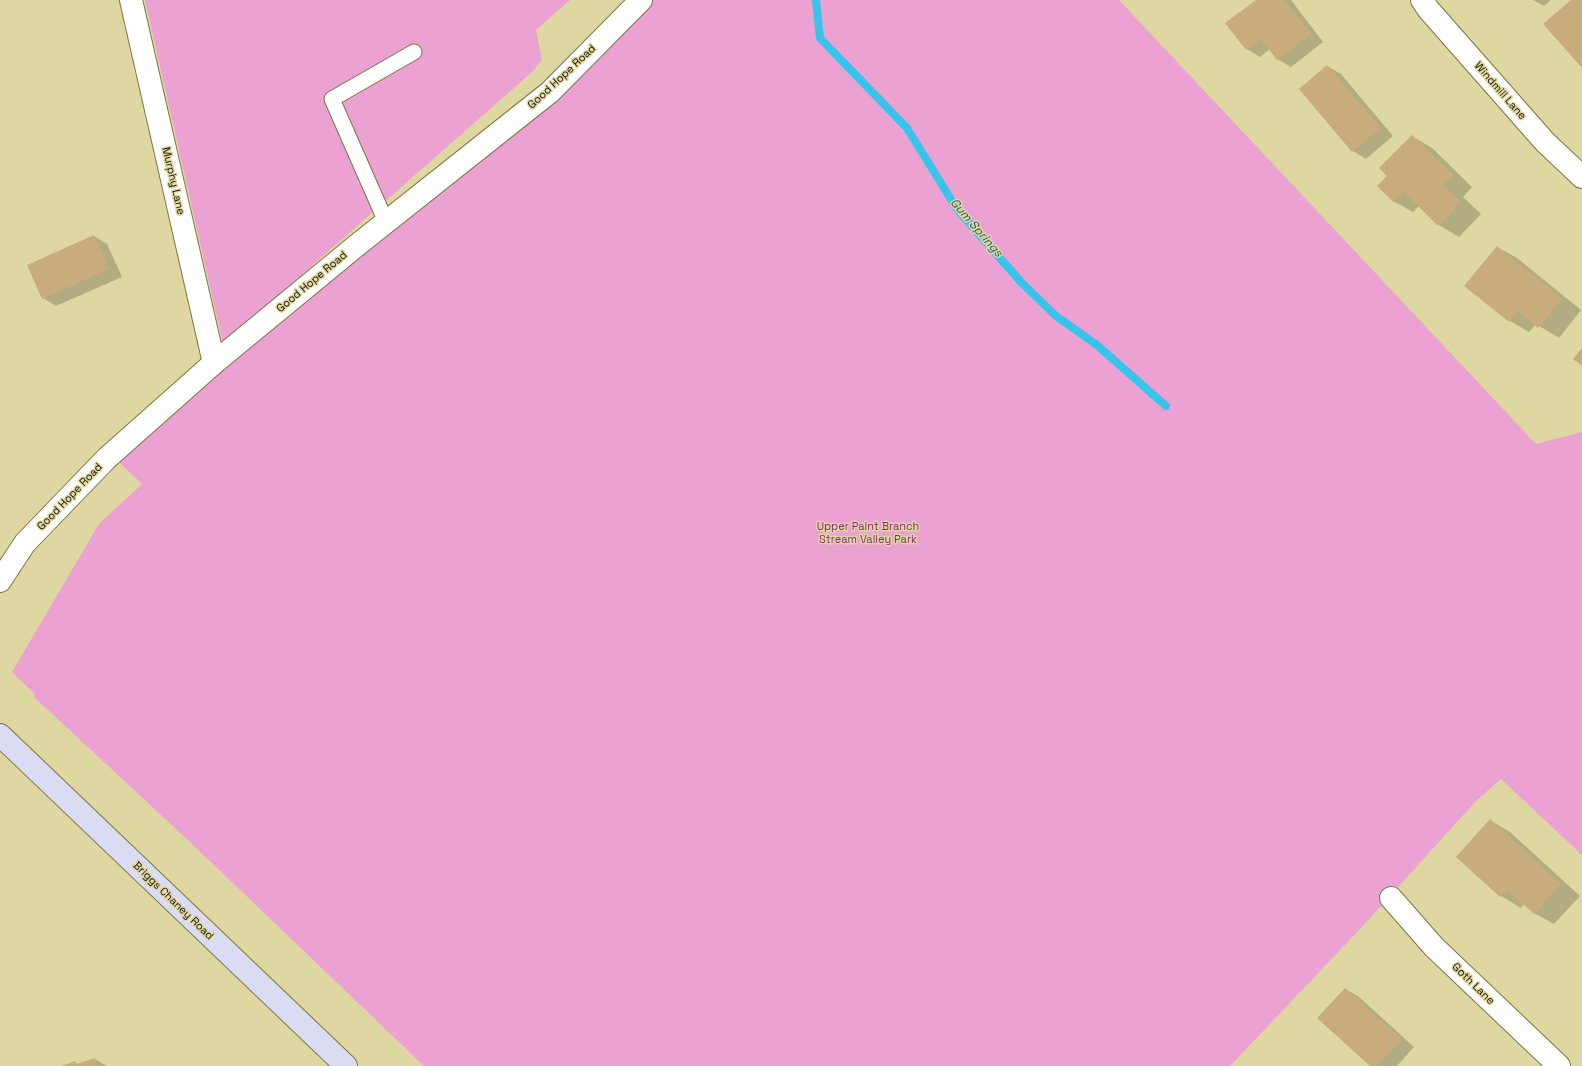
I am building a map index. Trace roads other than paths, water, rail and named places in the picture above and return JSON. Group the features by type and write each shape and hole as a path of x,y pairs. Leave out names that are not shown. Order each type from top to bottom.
{"main road":[{"name":"Briggs Chaney Road","path":"0,735 346,1066"}],"street":[{"name":"Murphy Lane","path":"131,0 214,363"},
{"name":"Good Hope Road","path":"0,582 25,543 107,458 214,363 386,222 550,92 641,0"},
{"name":"Windmill Lane","path":"1422,0 1433,15 1545,142 1582,177"},
{"name":"Goth Lane","path":"1391,898 1434,947 1559,1066"}],"lane":[{"path":"386,222 332,99 414,52"}],"waterway":[{"name":"Gum Springs","path":"816,0 820,38 907,128 957,209 1022,283 1056,316 1097,345 1166,406"}],"park label":[{"name":"Upper Paint Branch Stream Valley Park","path":"868,533"}]}
